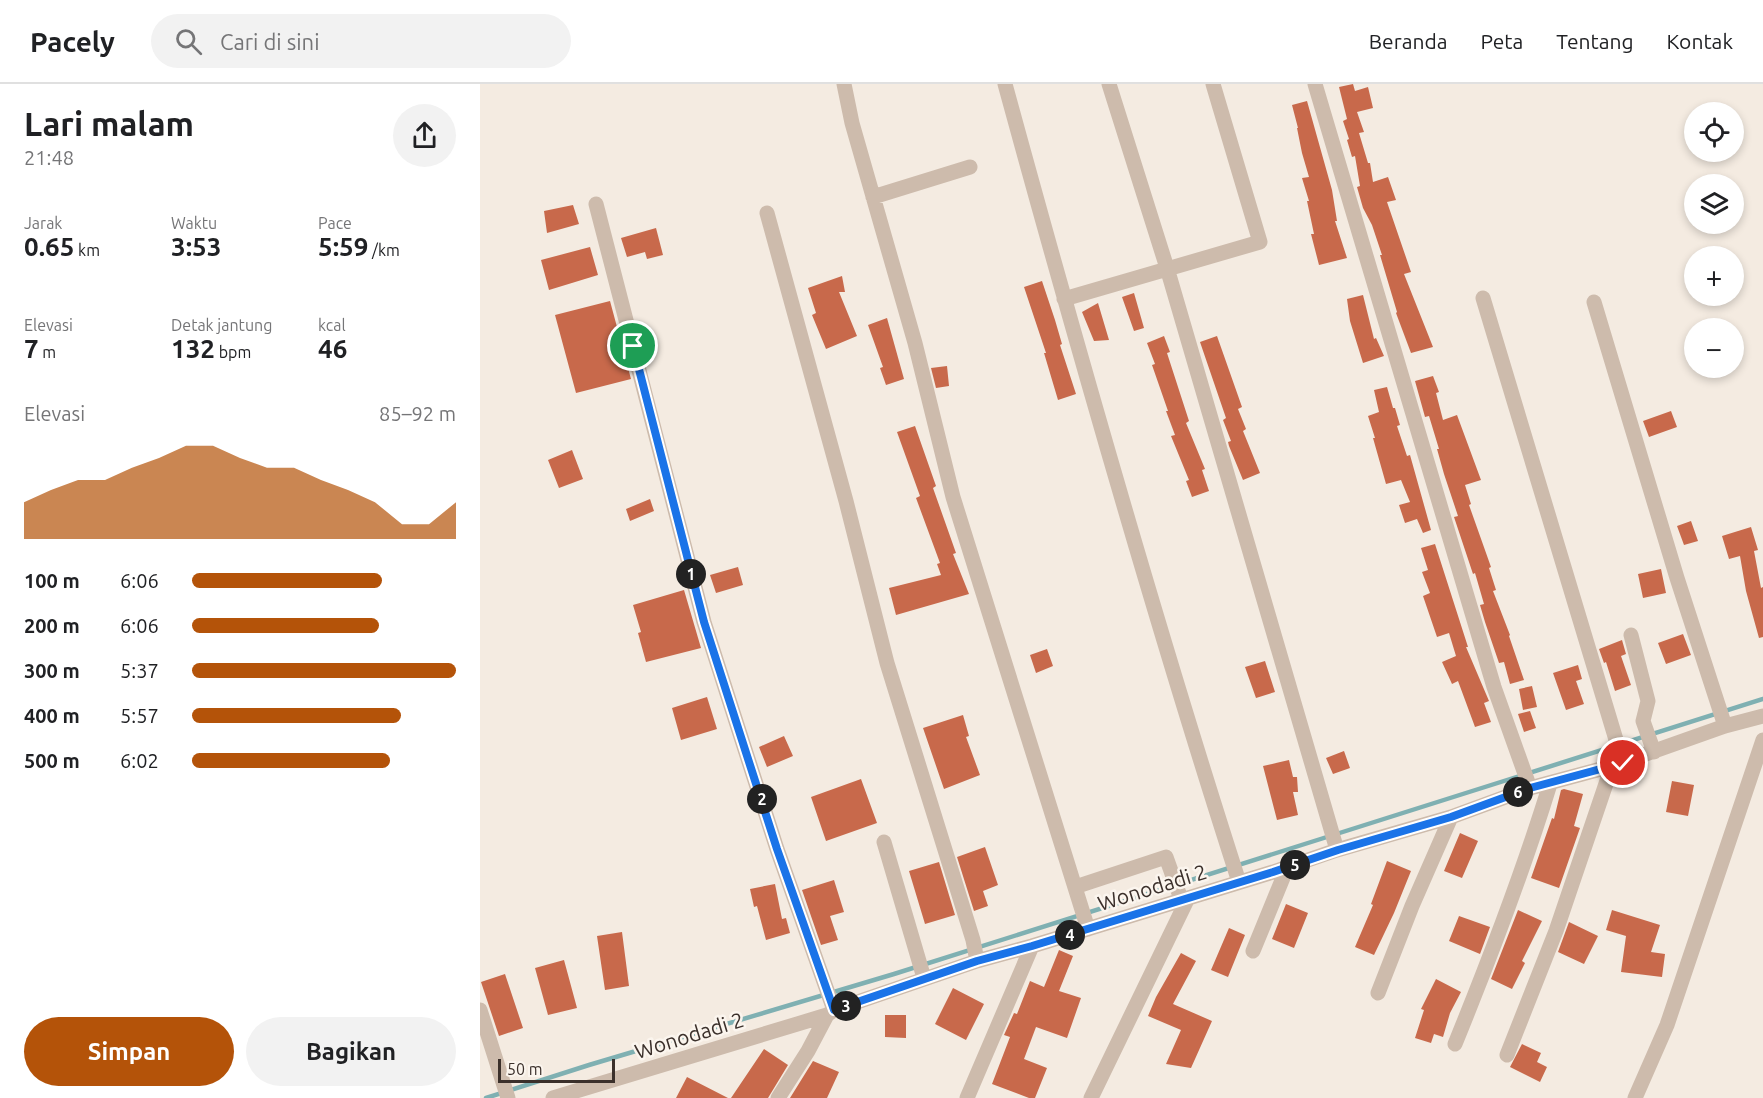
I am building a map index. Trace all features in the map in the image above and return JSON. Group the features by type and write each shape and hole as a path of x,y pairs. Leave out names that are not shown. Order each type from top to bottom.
{"street":[{"path":"844,84 852,123 915,343 953,497 1087,925"},
{"path":"1005,84 1064,299 1161,633 1236,872"},
{"path":"1109,84 1167,268 1334,838"},
{"path":"1064,299 1260,242 1213,84"},
{"path":"1315,84 1494,687 1528,784"},
{"path":"873,197 970,167"},
{"path":"596,204 704,622 829,1004 808,1051 778,1098"},
{"path":"767,213 846,501 887,663 975,951"},
{"path":"1483,298 1617,755 1556,931 1507,1055"},
{"path":"1594,302 1677,578 1722,716"},
{"path":"1631,635 1648,701 1643,721 1652,745"},
{"name":"Wonodadi 2","path":"553,1098 829,1004 975,951 1032,946 1087,925 1182,896 1236,872 1287,867 1334,838 1451,817 1528,784 1550,784 1617,755 1652,745 1722,716 1763,716"},
{"path":"1635,1098 1667,1024 1763,740"},
{"path":"1455,1044 1505,920 1550,784"},
{"path":"1378,993 1412,906 1451,817"},
{"path":"884,842 922,969"},
{"path":"1075,887 1166,857 1182,896 1091,1098"},
{"path":"1253,951 1287,867"},
{"path":"967,1098 1032,946"},
{"path":"480,1010 508,1098"}],"building":[{"path":"1353,84 1355,91 1368,87 1373,108 1357,112 1364,132 1359,133 1368,163 1370,163 1373,182 1388,177 1396,200 1387,202 1411,272 1404,274 1433,347 1411,353 1396,313 1380,255 1382,255 1357,187 1360,186 1355,156 1352,157 1347,140 1349,139 1343,121 1347,119 1339,87"},
{"path":"1307,101 1332,190 1337,221 1335,221 1347,258 1319,265 1311,234 1314,234 1307,201 1309,201 1302,178 1309,177 1292,105"},
{"path":"573,205 579,224 547,233 544,211"},
{"path":"656,228 663,255 647,259 645,252 627,257 621,238"},
{"path":"590,247 598,275 549,290 541,260"},
{"path":"842,276 845,292 839,292 857,336 826,349 812,315 816,313 808,288"},
{"path":"1042,281 1076,394 1058,400 1044,353 1046,353 1024,287"},
{"path":"1134,293 1144,328 1134,331 1122,297"},
{"path":"1363,295 1374,339 1376,338 1384,356 1363,363 1350,321 1347,299"},
{"path":"610,301 631,379 576,393 555,315"},
{"path":"1098,303 1109,340 1094,341 1082,312"},
{"path":"887,318 904,379 886,385 880,368 883,367 868,325"},
{"path":"1164,336 1170,352 1167,353 1189,421 1186,423 1205,469 1202,470 1209,491 1192,497 1186,481 1189,480 1171,436 1175,435 1147,343"},
{"path":"1217,336 1242,407 1238,409 1246,429 1243,431 1260,473 1243,480 1229,446 1228,442 1231,441 1223,420 1226,418 1200,342"},
{"path":"947,366 949,386 936,388 931,368"},
{"path":"1433,376 1439,392 1436,393 1443,420 1457,415 1481,480 1465,485 1471,504 1469,505 1491,567 1489,568 1496,590 1493,591 1524,680 1510,684 1504,662 1499,663 1485,622 1480,605 1484,604 1454,517 1458,516 1444,474 1437,449 1439,449 1429,416 1425,417 1415,381"},
{"path":"1387,387 1400,425 1397,426 1407,456 1410,455 1431,530 1423,533 1417,519 1405,523 1399,505 1410,502 1401,480 1386,484 1373,438 1375,438 1368,416 1379,412 1374,390"},
{"path":"1671,411 1677,427 1649,437 1643,421"},
{"path":"915,426 936,486 933,488 956,553 953,554 969,594 896,615 889,588 941,575 937,564 940,563 916,498 920,496 897,432"},
{"path":"572,450 583,479 559,488 548,460"},
{"path":"650,499 654,511 630,521 626,509"},
{"path":"1691,521 1698,541 1684,545 1677,526"},
{"path":"1751,527 1758,550 1754,551 1761,588 1763,587 1763,637 1759,638 1746,591 1740,556 1729,559 1722,536"},
{"path":"1435,544 1468,647 1466,647 1489,701 1484,703 1491,722 1475,727 1458,681 1452,684 1442,662 1456,656 1449,633 1437,637 1423,596 1430,593 1422,572 1428,570 1421,548"},
{"path":"738,567 743,585 716,593 710,575"},
{"path":"1661,569 1666,593 1643,598 1638,574"},
{"path":"684,590 701,648 646,662 633,605"},
{"path":"1683,634 1691,655 1666,664 1658,643"},
{"path":"1622,640 1626,654 1621,656 1631,685 1615,691 1606,662 1604,663 1599,649"},
{"path":"1047,649 1053,666 1036,673 1030,655"},
{"path":"1265,661 1275,692 1256,698 1245,667"},
{"path":"1578,665 1582,679 1576,681 1584,704 1566,710 1553,673"},
{"path":"1532,686 1537,707 1523,710 1519,689"},
{"path":"707,697 717,729 681,740 672,708"},
{"path":"1530,711 1536,728 1524,732 1518,714"},
{"path":"963,715 969,736 966,737 980,775 944,789 923,728"},
{"path":"784,736 793,756 767,767 759,747"},
{"path":"1344,751 1350,768 1333,774 1326,758"},
{"path":"1289,760 1293,777 1297,777 1298,792 1293,792 1298,815 1277,820 1263,766"},
{"path":"861,779 877,823 826,841 811,797"},
{"path":"1672,781 1694,785 1688,816 1666,812"},
{"path":"1561,790 1583,794 1574,826 1580,828 1559,888 1531,878 1552,818 1554,819"},
{"path":"1460,833 1478,841 1462,878 1444,871"},
{"path":"985,847 998,885 983,891 988,906 974,911 957,857"},
{"path":"1387,861 1411,871 1374,955 1355,947 1373,905 1371,904"},
{"path":"939,862 955,915 925,924 909,871"},
{"path":"834,880 844,912 830,916 838,940 821,945 802,890"},
{"path":"775,884 782,919 786,918 790,933 766,940 750,889"},
{"path":"1286,904 1308,913 1294,948 1272,939"},
{"path":"1518,910 1542,921 1522,961 1525,963 1512,989 1491,979"},
{"path":"1612,910 1660,925 1651,952 1665,954 1662,977 1621,972 1626,936 1606,930"},
{"path":"1459,916 1490,927 1480,954 1449,941"},
{"path":"1569,922 1598,936 1584,964 1558,952"},
{"path":"1229,928 1245,935 1228,977 1211,970"},
{"path":"622,932 629,986 605,990 597,936"},
{"path":"1059,950 1073,956 1059,991 1081,998 1067,1038 1036,1027 1024,1059 1047,1068 1035,1098 1029,1098 992,1084 1010,1037 1004,1035 1014,1013 1017,1014 1030,981 1044,987"},
{"path":"1181,953 1196,961 1173,1004 1212,1021 1191,1068 1166,1064 1181,1030 1148,1016"},
{"path":"564,960 577,1008 548,1015 535,968"},
{"path":"505,974 523,1028 499,1036 481,982"},
{"path":"1436,979 1461,992 1450,1013 1443,1037 1434,1034 1431,1043 1415,1038 1424,1010 1421,1009"},
{"path":"953,988 984,1004 966,1040 935,1024"},
{"path":"885,1015 906,1015 906,1038 885,1037"},
{"path":"1522,1044 1541,1053 1537,1062 1547,1067 1540,1082 1510,1067"},
{"path":"764,1049 788,1065 768,1098 731,1098"},
{"path":"813,1061 839,1072 827,1098 790,1098"},
{"path":"687,1077 728,1098 676,1098"}],"waterway":[{"path":"486,1098 894,974 1763,699"}],"route":[{"path":"633,346 704,622 777,849 834,1010 977,961 1451,817 1530,788 1623,763"}]}
